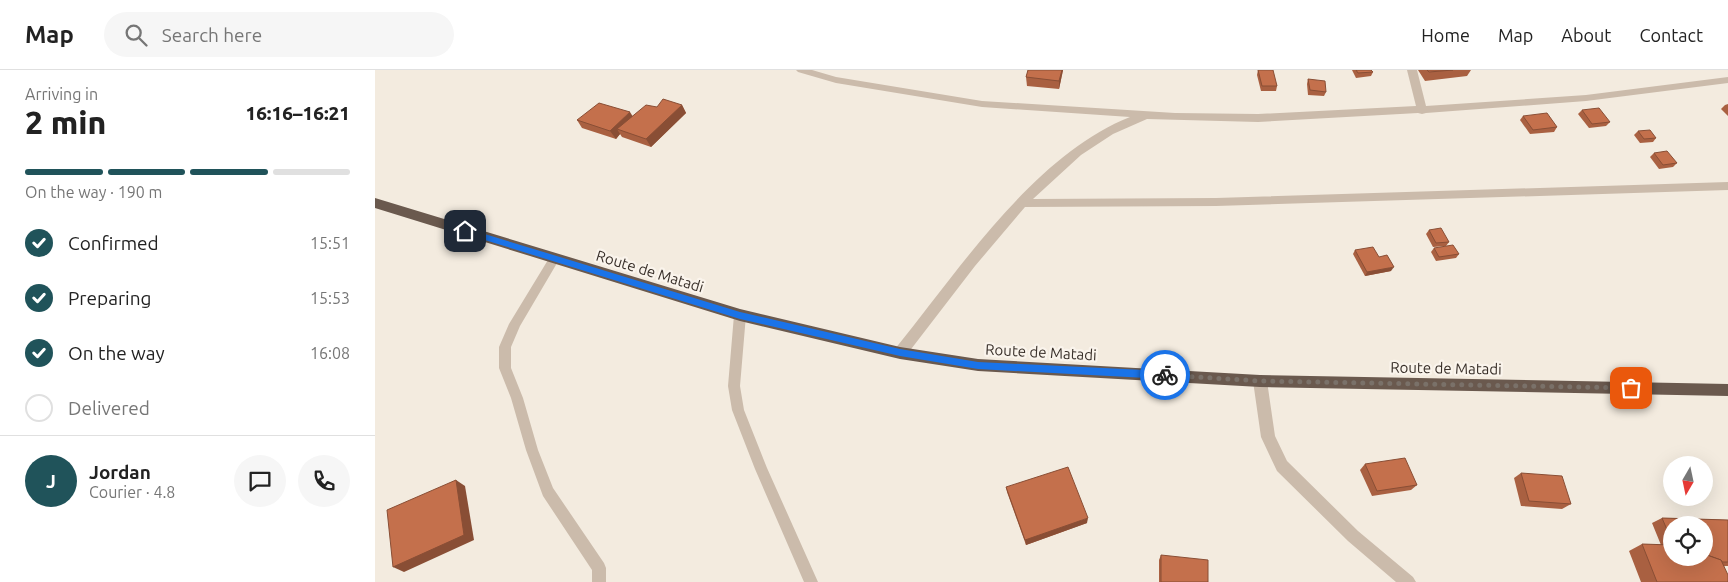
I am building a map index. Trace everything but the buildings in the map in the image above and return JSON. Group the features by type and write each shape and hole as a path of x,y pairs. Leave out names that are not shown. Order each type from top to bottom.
{"highway":[{"name":"Route de Matadi","path":"375,203 740,315 900,353 978,365 1260,381 1728,390"}],"street":[{"path":"801,70 836,80 981,104 1146,114 1259,118 1422,111 1586,98 1728,80"},
{"path":"1412,70 1422,111"},
{"path":"900,353 950,292 977,255 1022,203 1053,174 1096,140 1110,131 1146,114"},
{"path":"1022,203 1198,202 1728,186"},
{"path":"1260,381 1268,437 1282,466 1353,536 1408,582"}],"lane":[{"path":"555,258 515,324 505,347 505,368 517,398 532,450 548,492 599,568 599,582"},
{"path":"740,315 734,386 738,410 761,469 811,582"}],"way so far":[{"path":"1165,375 1260,381 1631,388"}],"route":[{"path":"465,231 740,315 900,353 978,365 1165,375"}]}
